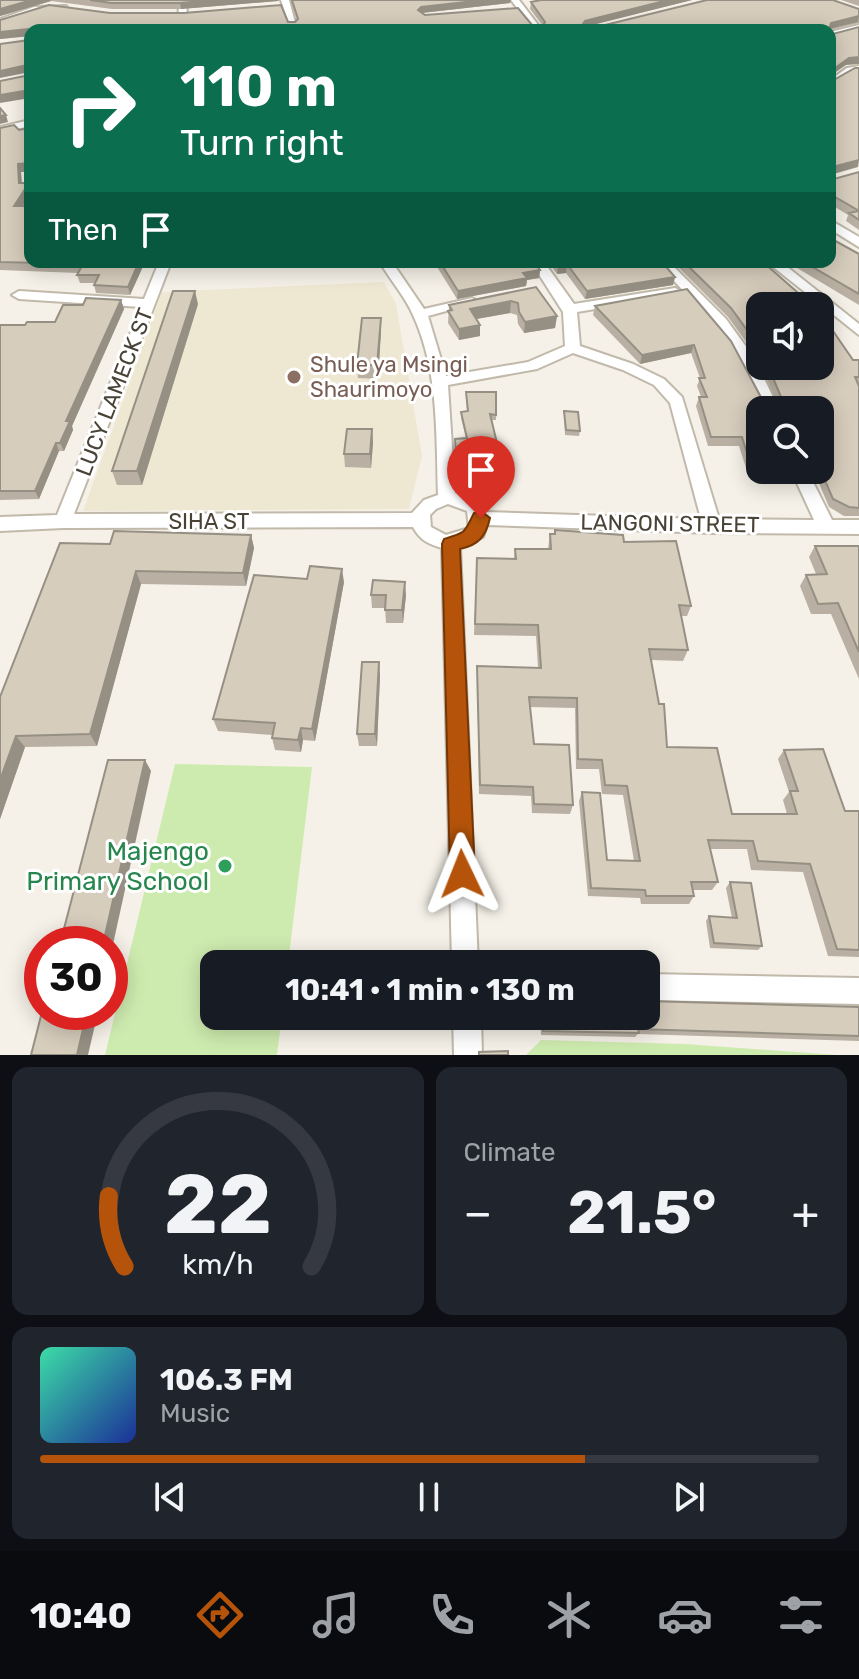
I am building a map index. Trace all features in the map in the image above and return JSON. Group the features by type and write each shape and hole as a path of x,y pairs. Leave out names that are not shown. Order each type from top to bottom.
{"street":[{"path":"182,24 183,0"},
{"path":"271,7 285,3 293,24"},
{"path":"508,9 534,3"},
{"path":"519,4 534,24"},
{"path":"0,22 43,7 73,9"},
{"path":"182,14 200,12"},
{"path":"836,33 859,27"},
{"path":"836,80 850,70 859,69"},
{"path":"0,130 24,124"},
{"path":"836,228 859,243"},
{"name":"LUCY LAMECK ST","path":"63,521 163,268"},
{"path":"390,268 420,314 440,382 447,498"},
{"path":"540,268 549,288 570,309 576,327 572,348"},
{"path":"668,268 721,322 748,359 765,396"},
{"path":"780,268 859,331"},
{"path":"570,309 690,289"},
{"path":"19,295 148,303"},
{"path":"420,314 482,300"},
{"path":"440,382 532,366 572,348 628,367 659,382 677,401 712,526"},
{"path":"806,484 825,525"},
{"path":"447,498 464,500 476,509 481,518 477,532 466,541 451,544 434,541 422,532 418,520 422,509 433,501 447,498"},
{"name":"LANGONI STREET","path":"481,518 712,526 859,527"},
{"name":"SIHA ST","path":"0,524 418,520"},
{"path":"451,544 465,950"},
{"path":"660,987 859,991"},
{"path":"467,1030 468,1055"}],"shaded area":[{"path":"384,282 396,304 422,456 409,509 83,511 162,292"}],"green space":[{"name":"Majengo Primary School","path":"175,764 312,767 290,950 200,950 200,1030 280,1030 277,1055 105,1055 111,1030 128,1030 128,959"},
{"path":"541,1040 685,1044 837,1055 526,1055"}],"building":[{"path":"0,0 32,0 0,9"},
{"path":"90,0 214,0 111,3"},
{"path":"292,0 484,0 421,7 418,10 425,15 518,8 531,24 24,24 24,29 0,32 0,20 49,5 110,13 184,13 281,5 288,22 298,19"},
{"path":"668,0 583,24 544,24 531,2"},
{"path":"707,0 833,0 859,9 859,16 831,23 609,24"},
{"path":"859,27 859,57 849,58 836,67 836,33"},
{"path":"24,41 24,66 0,71 0,44"},
{"path":"855,68 859,68 859,160 836,166 836,79"},
{"path":"24,76 24,91 0,95 0,81"},
{"path":"14,125 19,130 24,129 24,164 18,164 19,183 24,183 24,191 14,206 24,206 24,263 0,262 0,128"},
{"path":"859,172 859,211 836,198 836,178"},
{"path":"859,211 859,220 849,213"},
{"path":"836,241 859,254 859,294 814,268 836,268"},
{"path":"81,268 136,268 128,287 94,285 99,275 77,275"},
{"path":"444,268 540,270 523,273 527,278 458,291"},
{"path":"570,268 667,268 675,277 587,291"},
{"path":"690,268 770,268 797,292 746,292 746,329 731,308"},
{"path":"536,287 557,316 525,322 518,303 511,301 470,309 480,325 459,329 448,311 452,310 449,305"},
{"path":"687,289 731,341 746,369 746,380 752,380 760,396 746,396 746,450 742,437 711,437 699,397 707,397 699,378 705,378 694,345 642,355 595,306"},
{"path":"173,291 195,291 137,471 112,471"},
{"path":"86,298 121,300 66,421 70,421 60,443 56,443 35,491 0,491 0,325 55,322 63,305 83,305"},
{"path":"362,318 381,318 377,365 357,365"},
{"path":"834,332 853,360 859,360 859,377 855,377 859,386 859,508 833,499 826,484 834,484 834,396 781,396 774,380 834,380"},
{"path":"466,392 496,392 496,415 490,414 502,464 478,464 478,468 457,469 455,439 467,438 461,412 468,411"},
{"path":"564,411 578,412 580,431 566,430"},
{"path":"347,429 372,429 370,454 344,454"},
{"path":"555,530 623,535 624,542 676,541 691,606 679,605 688,650 649,649 659,704 664,704 667,747 717,748 732,814 797,814 790,791 798,791 784,750 823,749 845,811 859,811 859,950 837,949 810,864 758,861 753,841 708,840 718,882 691,882 694,896 646,896 645,890 591,888 582,792 600,793 607,860 640,861 627,786 605,785 602,760 578,759 577,698 529,697 534,744 569,745 573,805 534,804 533,787 480,785 477,666 541,668 538,625 475,624 477,558 516,559 515,549 551,549 550,534 555,534"},
{"path":"114,531 251,535 243,573 136,571 90,734 16,736 0,780 0,697 60,543 110,544"},
{"path":"815,546 859,546 859,652 838,603 818,604 806,575 827,574"},
{"path":"310,566 342,569 312,729 301,728 298,740 272,738 275,723 213,719 254,575 307,579"},
{"path":"373,580 405,582 402,610 385,610 386,595 371,595"},
{"path":"362,662 379,662 375,734 357,734"},
{"path":"108,760 145,760 107,926 65,926"},
{"path":"730,882 751,883 762,946 714,943 709,916 737,918"},
{"path":"660,1001 859,1007 859,1036 660,1030"},
{"path":"37,1030 83,1030 77,1055 31,1055"},
{"path":"638,1030 639,1033 543,1031"},
{"path":"508,1051 508,1055 479,1055 479,1052"}],"place":[{"name":"Shule ya Msingi Shaurimoyo","path":"294,377"},
{"name":"Majengo Primary School","path":"225,866"}],"route":[{"path":"462,874 451,544 466,541 477,532 481,518"}]}
